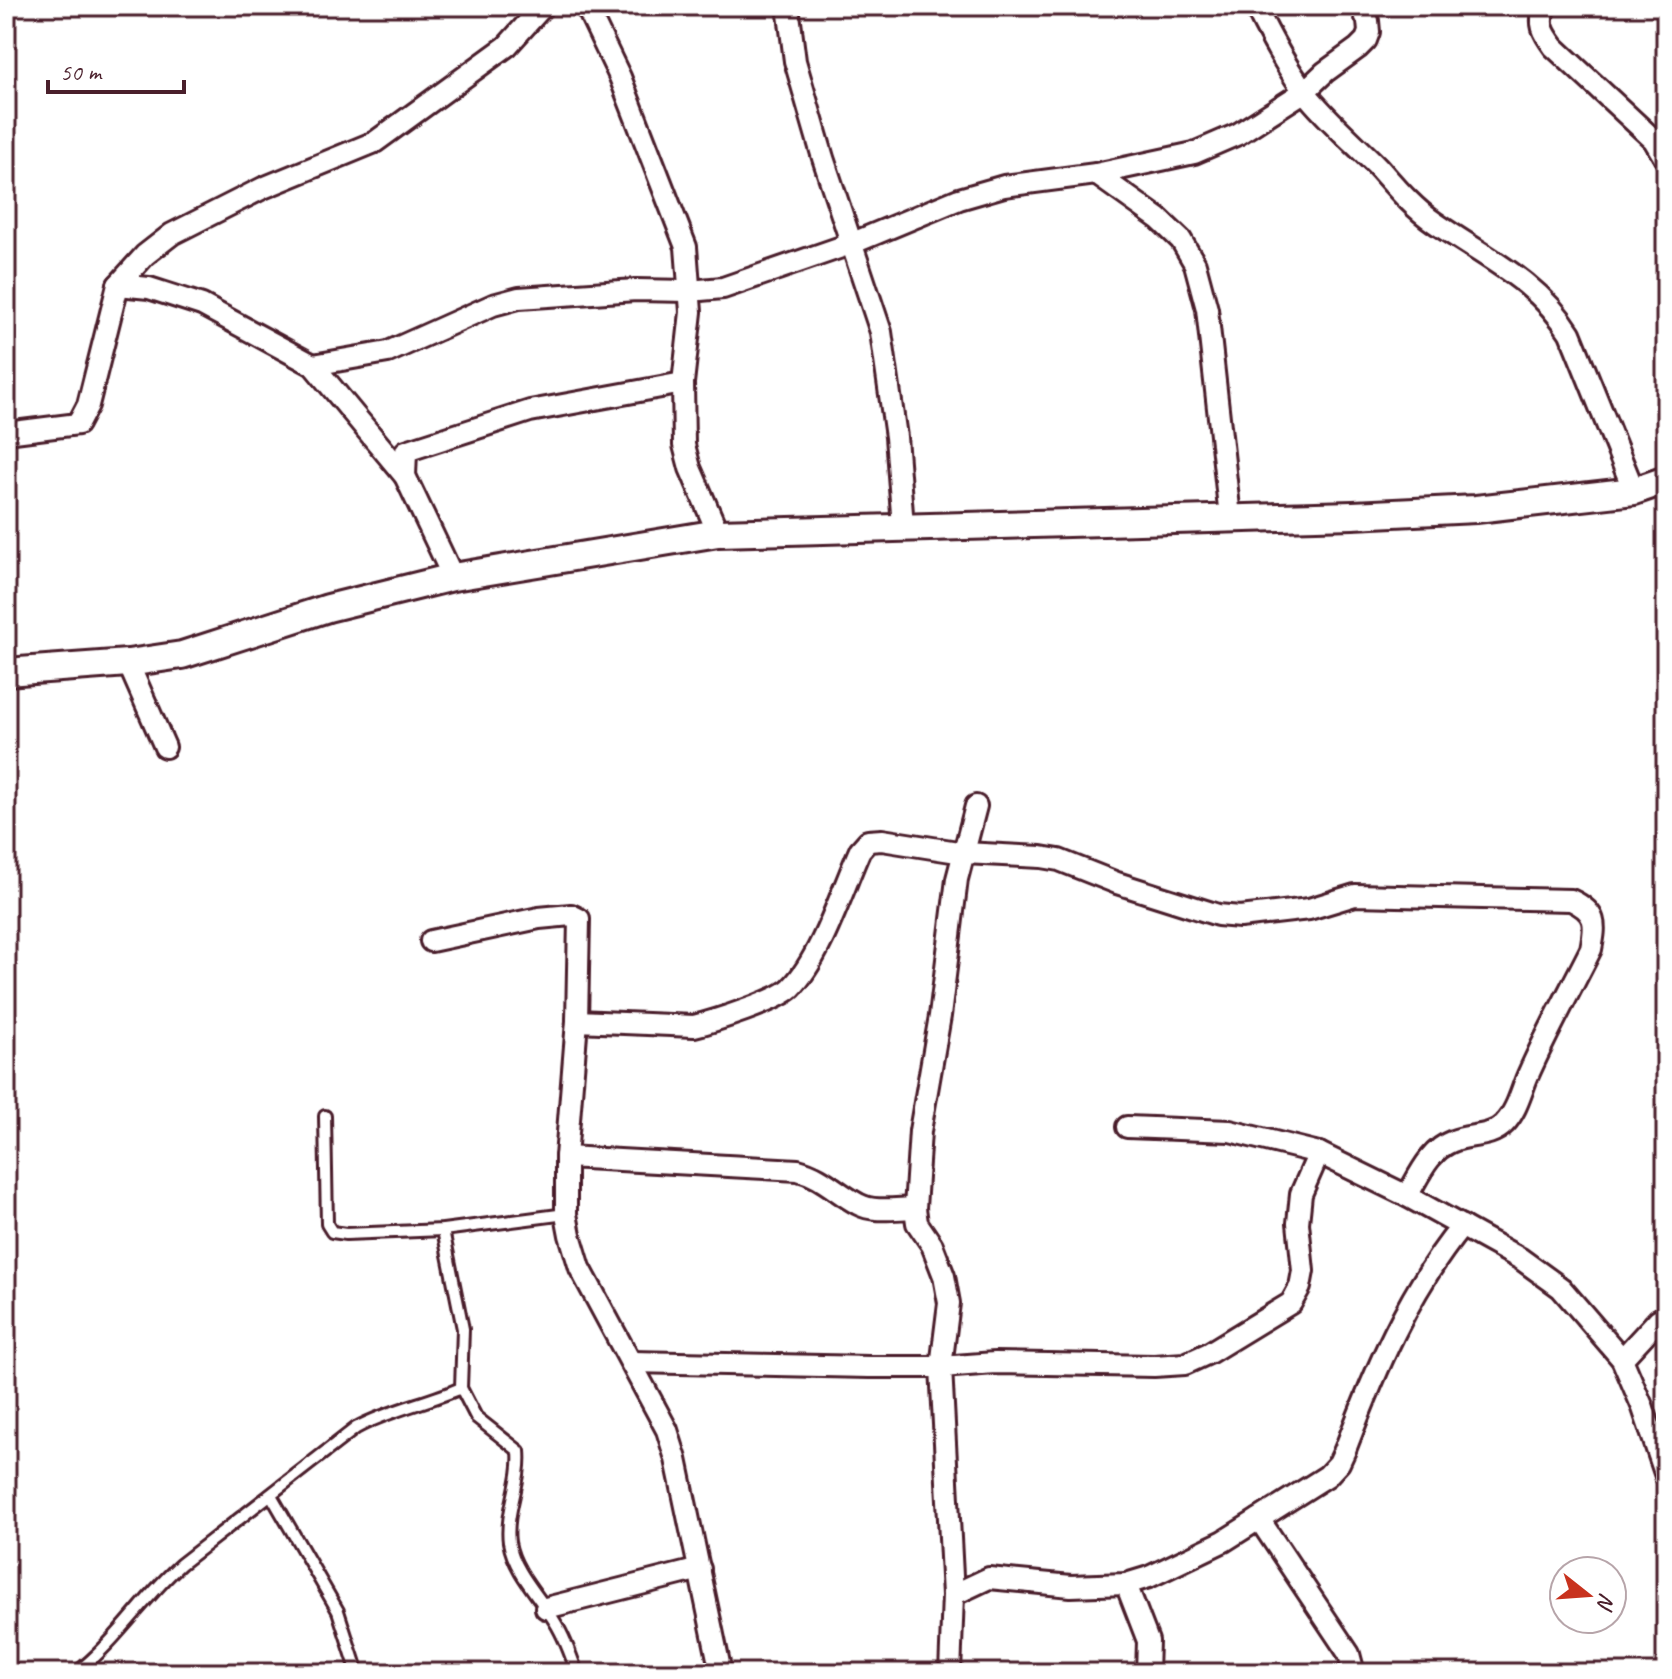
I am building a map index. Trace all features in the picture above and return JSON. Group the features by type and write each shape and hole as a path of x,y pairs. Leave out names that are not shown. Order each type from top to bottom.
{"street":[{"path":"6,433 78,424 88,405 118,285 139,261 172,234 263,188 375,142 507,46 543,6"},
{"path":"586,6 620,77 686,247 691,312 683,383 684,445 690,468 718,533"},
{"path":"788,6 795,61 823,158 881,332 896,437 903,526"},
{"path":"1255,6 1272,40 1305,91 1411,203 1432,221 1510,270 1558,313 1570,333 1634,491"},
{"path":"313,365 388,352 493,305 519,298 723,288 853,243 974,194 1004,186 1096,174 1194,153 1238,134 1305,91 1366,40 1368,21 1361,6"},
{"path":"1545,6 1540,19 1542,32 1554,47 1660,134 1666,160"},
{"path":"1096,174 1159,219 1181,240 1195,264 1207,309 1230,517"},
{"path":"118,285 149,288 202,305 313,365 405,476 453,577"},
{"path":"405,476 406,451 438,439 530,411 683,383"},
{"path":"6,672 128,663 182,655 328,608 453,577 718,533 1476,509 1634,491 1666,480"},
{"path":"128,663 165,747"},
{"path":"950,1673 953,1595 941,1367 949,1303 944,1276 932,1245 917,1223 915,1208 920,1131 940,1016 957,879 976,806"},
{"path":"577,1021 694,1026 789,990 812,959 860,850 868,841 882,840 964,853 1059,860 1117,883 1218,915 1240,917 1309,909 1355,895 1571,900 1585,906 1594,918 1591,949 1528,1074 1514,1111 1503,1126 1492,1132 1452,1141 1438,1150 1425,1164 1407,1196"},
{"path":"431,941 539,918 571,915 579,919 577,1021 566,1157 566,1214 580,1268 667,1430 676,1459 721,1673"},
{"path":"1127,1127 1230,1131 1319,1153 1407,1196 1521,1259 1561,1288 1622,1359 1643,1408 1666,1476"},
{"path":"632,1362 941,1367 995,1363 1185,1364 1209,1353 1291,1303 1300,1287 1303,1271 1298,1223 1301,1194 1319,1153"},
{"path":"566,1157 798,1170 811,1173 858,1205 915,1208"},
{"path":"953,1595 989,1578 1071,1586 1126,1584 1149,1577 1224,1541 1327,1476 1339,1463 1403,1314 1438,1256 1462,1226"},
{"path":"1622,1359 1658,1320 1666,1316"},
{"path":"1259,1519 1349,1654 1354,1673"},
{"path":"546,1608 700,1569"},
{"path":"1126,1584 1148,1641 1147,1673"}],"lane":[{"path":"325,1116 327,1224 332,1232 443,1230 566,1214"},
{"path":"443,1230 463,1329 461,1388 476,1417 519,1451 520,1463 508,1531 510,1545 514,1560 564,1637 577,1673"},
{"path":"76,1673 109,1645 171,1572 356,1428 461,1388"},
{"path":"271,1495 338,1611 358,1673"}]}
